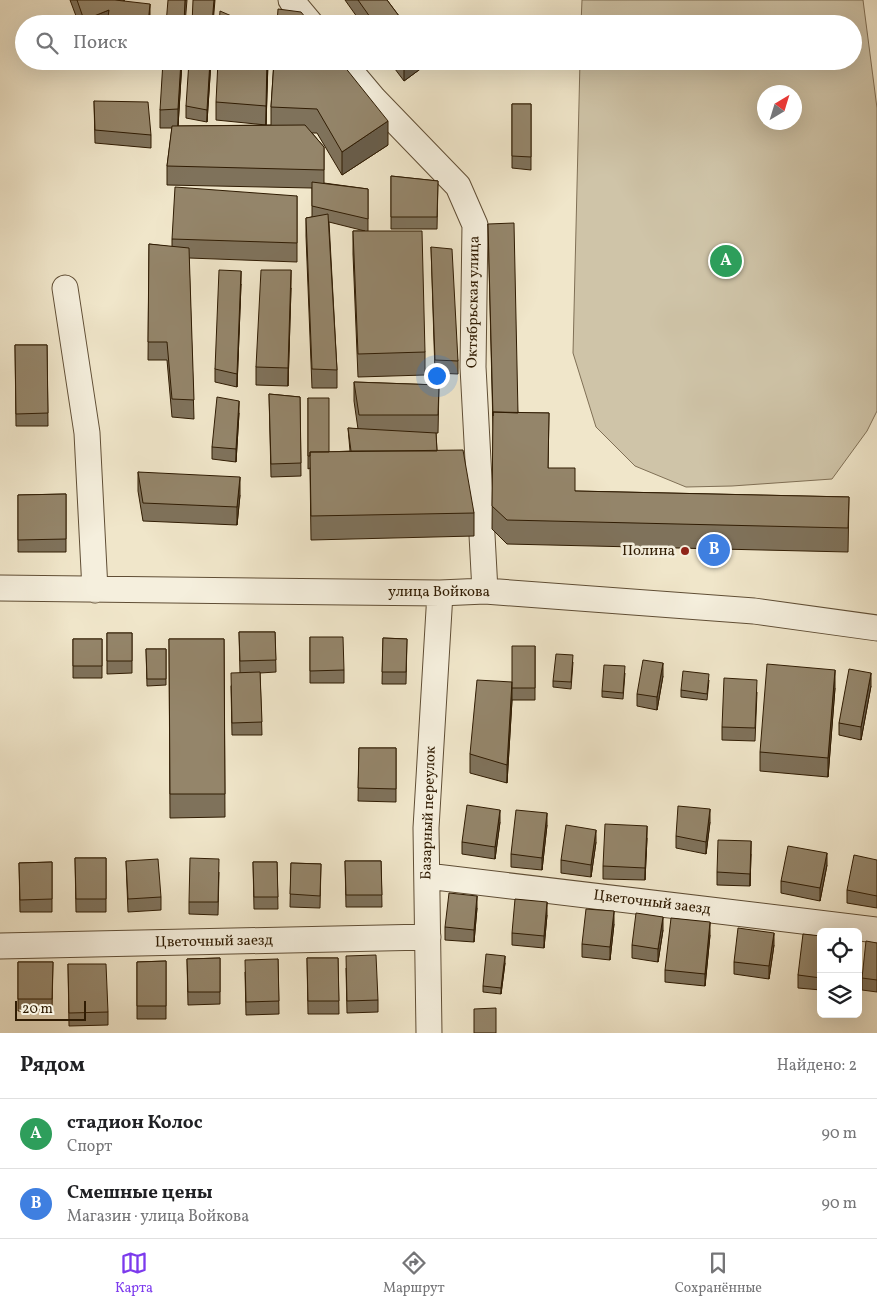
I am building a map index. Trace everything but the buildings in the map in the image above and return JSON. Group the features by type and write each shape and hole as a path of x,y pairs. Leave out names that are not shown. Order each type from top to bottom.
{"street":[{"path":"291,0 304,15"},
{"name":"Октябрьская улица","path":"350,70 374,99 458,186 475,225 473,367 485,591"},
{"path":"65,288 87,433 95,590"},
{"name":"улица Войкова","path":"0,588 440,593 485,591 754,611 877,628"},
{"name":"Базарный переулок","path":"429,1033 426,828 440,593"},
{"name":"Цветочный заезд","path":"427,876 877,930"},
{"name":"Цветочный заезд","path":"0,946 428,937"}],"shaded area":[{"path":"582,0 863,0 877,108 877,411 867,431 832,479 732,486 686,487 635,466 596,427 573,353 580,70 862,70 862,15 581,15"}],"place":[{"name":"стадион Колос","path":"726,261"},
{"name":"Смешные цены","path":"714,550"},
{"name":"Полина","path":"685,551"}]}
